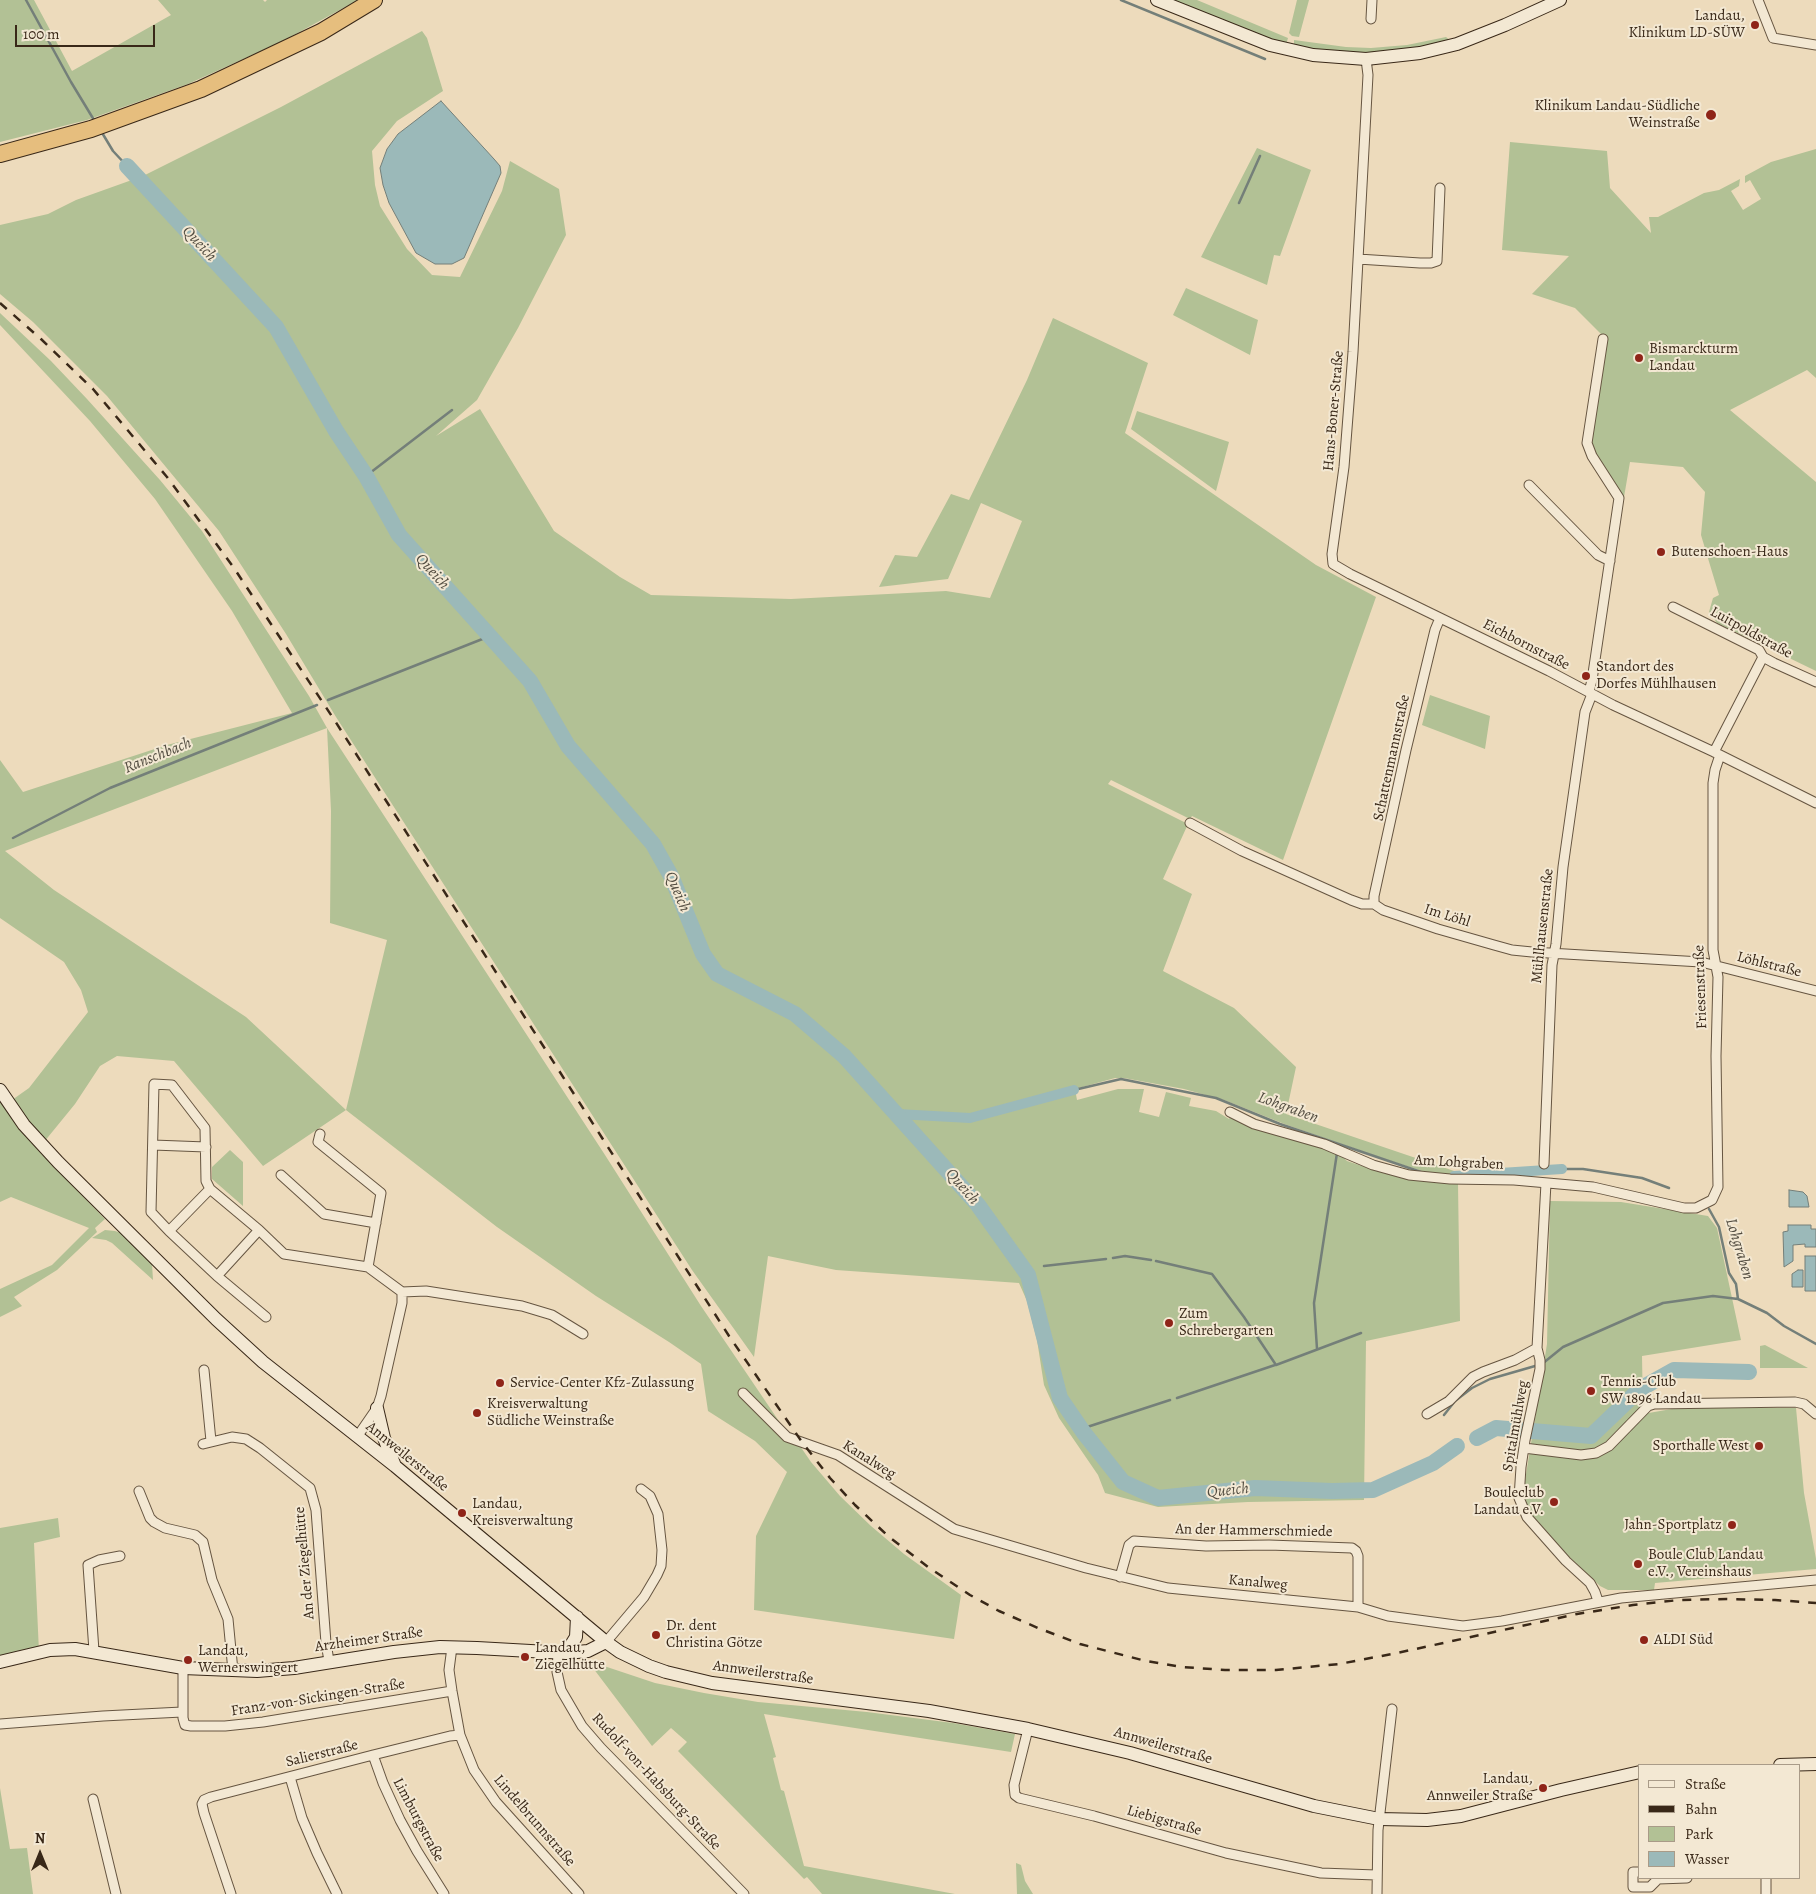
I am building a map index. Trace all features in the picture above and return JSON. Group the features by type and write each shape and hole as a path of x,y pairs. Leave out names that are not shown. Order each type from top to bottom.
{"highway":[{"path":"0,154 55,140 128,116 201,88 321,32 374,0"}],"street":[{"path":"1157,0 1260,42 1289,50 1333,57 1366,59 1420,53 1457,44 1560,0"},
{"path":"1371,19 1372,0"},
{"path":"1758,0 1772,37 1816,45"},
{"name":"Hans-Boner-Straße","path":"1333,564 1332,554 1343,475 1348,420 1368,75 1366,59"},
{"path":"1358,258 1420,263 1431,263 1437,260 1440,188"},
{"name":"Mühlhausenstraße","path":"1544,1164 1552,965 1555,953 1563,867 1585,712 1590,693 1619,498 1592,456 1587,443 1603,339"},
{"path":"1528,485 1598,555 1610,562"},
{"name":"Eichbornstraße","path":"1333,564 1613,705 1816,803"},
{"name":"Luitpoldstraße","path":"1673,607 1759,650 1763,656 1787,670 1816,682"},
{"name":"Schattenmannstraße","path":"1374,904 1374,896 1406,750 1435,630 1440,618"},
{"name":"Friesenstraße","path":"1696,1208 1712,1200 1718,1186 1716,1056 1718,976 1715,965 1713,783 1717,754 1763,656"},
{"name":"Im Löhl","path":"1190,823 1242,851 1362,904 1374,904 1383,910 1438,929 1512,950 1678,960 1715,965"},
{"name":"Löhlstraße","path":"1715,965 1816,991"},
{"path":"266,1317 217,1276 151,1212 154,1084 172,1085 205,1128 206,1180 210,1189 259,1230 284,1254 368,1267 402,1292 426,1291 522,1306 552,1315 583,1334"},
{"name":"Annweilerstraße","path":"0,1090 24,1124 100,1205 216,1319 263,1362 394,1466 606,1642 620,1652 649,1666 697,1680 929,1711 1028,1728 1139,1756 1314,1806 1379,1819 1427,1820 1466,1815 1638,1772"},
{"name":"Am Lohgraben","path":"1230,1112 1254,1124 1324,1144 1379,1167 1425,1177 1593,1186 1684,1208 1696,1208"},
{"path":"320,1134 318,1142 381,1193 368,1267"},
{"path":"153,1145 206,1147"},
{"path":"281,1175 324,1214 376,1223"},
{"name":"Spitalmühlweg","path":"1546,1183 1537,1348 1540,1360 1539,1377 1528,1424 1519,1492 1523,1511 1566,1560 1590,1583 1598,1601"},
{"path":"169,1231 210,1189"},
{"path":"217,1276 259,1230"},
{"path":"357,1437 377,1408 402,1303 402,1292"},
{"name":"Spitalmühlweg","path":"1427,1414 1449,1401 1473,1377 1515,1360 1537,1348"},
{"name":"An der Ziegelhütte","path":"204,1370 207,1443 232,1437 252,1441 310,1488 316,1510 329,1662"},
{"name":"Kanalweg","path":"743,1393 787,1437 838,1455 954,1530 1120,1577 1168,1588 1358,1607 1388,1616 1463,1626 1508,1620 1598,1601 1660,1593 1759,1587 1816,1580"},
{"path":"1525,1444 1589,1455 1609,1446 1648,1406 1667,1403 1800,1402 1816,1414"},
{"path":"377,1408 384,1438 394,1466"},
{"path":"606,1642 644,1597 660,1566 662,1550 658,1514 650,1496 641,1488"},
{"path":"139,1491 150,1518 154,1522 165,1528 194,1535 203,1542 212,1580 228,1619 233,1671"},
{"name":"An der Hammerschmiede","path":"1120,1577 1129,1545 1134,1540 1206,1546 1269,1545 1352,1548 1358,1556 1358,1607"},
{"path":"94,1651 88,1565 99,1560 120,1556"},
{"path":"562,1653 576,1638 577,1617"},
{"name":"Arzheimer Straße","path":"0,1662 59,1649 94,1651 183,1668 257,1671 294,1668 394,1652 452,1647 562,1653 588,1651 606,1642"},
{"name":"Lindelbrunnstraße","path":"452,1647 449,1670 460,1736 474,1770 489,1793 527,1838 579,1894"},
{"name":"Rudolf-von-Habsburg-Straße","path":"562,1653 557,1672 561,1690 582,1726 601,1748 744,1894"},
{"path":"0,1724 182,1712 183,1668"},
{"name":"Franz-von-Sickingen-Straße","path":"182,1712 186,1725 225,1726 263,1722 452,1691"},
{"path":"1377,1894 1376,1875 1379,1819 1392,1709"},
{"name":"Liebigstraße","path":"1028,1728 1014,1785 1014,1795 1019,1798 1094,1816 1226,1853 1321,1873 1376,1875"},
{"name":"Salierstraße","path":"231,1894 204,1813 203,1802 207,1799 450,1736 460,1736"},
{"name":"Limburgstraße","path":"374,1755 383,1783 400,1820 444,1894"},
{"path":"1801,1764 1816,1764"},
{"path":"290,1777 305,1825 337,1894"},
{"path":"93,1799 116,1894"},
{"path":"1638,1872 1633,1872 1633,1887 1650,1887 1656,1879"},
{"path":"1766,1879 1766,1894"}],"green space":[{"path":"0,0 34,0 72,71 171,15 158,0 263,0 265,2 267,0 358,0 283,41 188,84 87,120 0,142"},
{"path":"1172,0 1197,0 1288,38 1286,45"},
{"path":"1297,0 1309,0 1299,37 1292,36 1289,33"},
{"path":"422,31 427,38 443,91 397,121 372,151 375,185 380,206 407,249 432,275 460,277 502,191 510,161 559,189 566,235 518,328 477,400 436,436 480,409 554,531 620,577 651,595 791,599 946,591 990,598 1022,521 981,503 948,579 879,587 895,555 917,557 951,494 969,500 1027,380 1053,318 1148,363 1125,433 1316,565 1376,597 1283,860 1192,816 1190,819 1111,780 1108,784 1188,824 1163,879 1192,894 1163,971 1234,1008 1296,1067 1286,1114 1457,1172 1457,1176 1425,1172 1287,1125 1224,1100 1184,1089 1115,1078 1075,1089 1077,1100 1118,1089 1144,1089 1139,1112 1159,1117 1166,1092 1191,1098 1189,1106 1216,1111 1229,1119 1231,1115 1336,1150 1347,1161 1374,1170 1458,1184 1460,1321 1366,1341 1364,1500 1248,1502 1158,1507 1105,1493 1098,1475 1059,1418 1044,1385 1037,1340 1027,1301 1019,1283 836,1270 768,1256 754,1357 692,1270 336,717 286,634 219,531 107,396 33,322 0,294 0,225 48,214 76,200 143,176 281,107"},
{"path":"1446,37 1451,41 1444,44 1364,55 1294,47 1294,40 1346,47 1371,48 1407,45"},
{"path":"1510,142 1607,151 1610,188 1651,233 1649,217 1658,217 1704,193 1719,190 1740,179 1739,186 1731,191 1743,210 1761,199 1750,180 1745,183 1745,176 1771,162 1816,149 1816,378 1807,370 1730,410 1816,482 1816,671 1717,623 1709,612 1713,598 1719,595 1701,535 1705,492 1683,467 1630,462 1624,497 1590,451 1606,339 1575,308 1532,294 1569,256 1502,250"},
{"path":"1257,148 1311,170 1280,256 1274,255 1267,285 1201,257"},
{"path":"1186,288 1258,320 1250,355 1173,315"},
{"path":"0,313 51,361 87,399 160,480 202,531 309,696 327,728 5,851 54,890 246,1017 346,1110 263,1166 174,1061 117,1056 100,1066 75,1104 44,1142 12,1100 29,1088 88,1012 81,990 64,962 0,918 0,760 23,792 167,745 292,713 232,611 155,499 90,421 0,325"},
{"path":"1137,411 1229,442 1216,491 1131,429"},
{"path":"1430,695 1490,716 1485,749 1422,725"},
{"path":"327,728 701,1306 791,1439 800,1446 840,1496 871,1526 904,1554 961,1595 954,1639 754,1610 756,1536 787,1472 755,1441 708,1411 701,1364 596,1296 497,1227 346,1110 387,940 330,923 331,811"},
{"path":"0,1099 38,1150 105,1219 95,1228 97,1232 57,1270 14,1297 22,1306 0,1317 0,1289 52,1265 89,1228 11,1197 0,1202"},
{"path":"230,1150 243,1162 243,1206 212,1179 212,1167"},
{"path":"1550,1201 1621,1202 1708,1216 1717,1228 1741,1340 1642,1356 1643,1414 1683,1407 1796,1408 1804,1493 1816,1559 1816,1569 1655,1583 1654,1590 1608,1590 1600,1586 1544,1533 1524,1511 1523,1493 1547,1344"},
{"path":"105,1230 121,1233 152,1264 153,1280 112,1243 92,1238"},
{"path":"1765,1345 1808,1368 1760,1368 1760,1346"},
{"path":"58,1518 60,1537 34,1543 39,1652 0,1662 0,1528"},
{"path":"590,1664 607,1667 655,1683 758,1702 867,1712 953,1723 1015,1734 1011,1752 764,1714 776,1757 773,1758 781,1790 784,1791 804,1866 955,1894 822,1894 807,1877 804,1879 678,1751 687,1742 671,1728 652,1746"},
{"path":"0,1788 10,1849 27,1848 33,1894 0,1894"},
{"path":"1016,1863 1021,1865 1025,1881 1033,1894 1017,1894"}],"water":[{"path":"441,101 500,166 501,173 464,258 452,264 435,264 416,253 389,203 380,168 387,149 398,134"},
{"path":"1789,1190 1803,1192 1807,1196 1809,1207 1789,1207"},
{"path":"1788,1225 1811,1225 1811,1229 1816,1229 1816,1247 1805,1247 1805,1244 1793,1245 1793,1261 1784,1267 1783,1232 1788,1231"},
{"path":"1805,1256 1816,1256 1816,1291 1805,1291"},
{"path":"1798,1270 1803,1270 1803,1287 1792,1287 1792,1274"}],"waterway":[{"name":"Queich","path":"26,0 94,120"},
{"path":"1121,0 1265,59"},
{"name":"Queich","path":"101,131 113,151 127,166"},
{"path":"1239,203 1260,156"},
{"name":"Queich","path":"127,166 276,327 336,431 366,476 399,535 530,681 568,746 653,844 671,876 703,954 717,974 795,1014 844,1056 978,1205 1028,1275 1060,1398 1084,1433 1123,1482 1158,1498 1255,1488 1332,1491 1373,1490 1433,1463 1457,1446"},
{"path":"366,476 452,410"},
{"name":"Ranschbach","path":"328,700 490,636"},
{"name":"Ranschbach","path":"13,838 110,788 317,705"},
{"name":"Lohgraben","path":"1074,1090 1121,1079 1216,1098 1280,1124 1421,1172"},
{"name":"Lohgraben","path":"897,1114 970,1118 1074,1090"},
{"path":"1317,1349 1314,1303 1337,1153"},
{"name":"Lohgraben","path":"1562,1169 1583,1169 1642,1178 1669,1188"},
{"name":"Lohgraben","path":"1454,1176 1562,1169"},
{"name":"Lohgraben","path":"1709,1209 1719,1227 1729,1273 1736,1284 1738,1299"},
{"path":"1113,1258 1125,1256 1151,1260"},
{"path":"1044,1266 1106,1259"},
{"path":"1156,1261 1212,1274 1276,1365 1361,1333"},
{"path":"1444,1415 1455,1401 1472,1388 1490,1379 1542,1364 1563,1347 1663,1303 1713,1296 1738,1299 1767,1313 1784,1326 1816,1344"},
{"path":"1177,1398 1275,1365"},
{"name":"Queich","path":"1477,1438 1496,1428 1591,1436 1640,1389 1674,1370 1749,1372"},
{"path":"1081,1429 1170,1400"}],"railway":[{"path":"0,303 93,389 167,477 234,568 335,721 729,1336 802,1442 830,1478 855,1505 888,1536 928,1567 970,1595 999,1611 1080,1644 1146,1661 1182,1667 1225,1670 1276,1670 1339,1664 1577,1614 1633,1605 1679,1600 1727,1599 1816,1603"}],"place":[{"name":"Landau, Klinikum LD-SÜW","path":"1755,25"},
{"name":"Klinikum Landau-Südliche Weinstraße","path":"1711,115"},
{"name":"Bismarckturm Landau","path":"1639,358"},
{"name":"Butenschoen-Haus","path":"1661,552"},
{"name":"Standort des Dorfes Mühlhausen","path":"1586,676"},
{"name":"Zum Schrebergarten","path":"1169,1323"},
{"name":"Service-Center Kfz-Zulassung","path":"500,1383"},
{"name":"Tennis-Club SW 1896 Landau","path":"1591,1391"},
{"name":"Kreisverwaltung Südliche Weinstraße","path":"477,1413"},
{"name":"Sporthalle West","path":"1759,1446"},
{"name":"Bouleclub Landau e.V.","path":"1554,1502"},
{"name":"Landau, Kreisverwaltung","path":"462,1513"},
{"name":"Jahn-Sportplatz","path":"1732,1525"},
{"name":"Boule Club Landau e.V., Vereinshaus","path":"1638,1564"},
{"name":"Dr. dent Christina Götze","path":"656,1635"},
{"name":"ALDI Süd","path":"1644,1640"},
{"name":"Landau, Ziegelhütte","path":"525,1657"},
{"name":"Landau, Wernerswingert","path":"188,1660"},
{"name":"Landau, Annweiler Straße","path":"1543,1788"}]}
